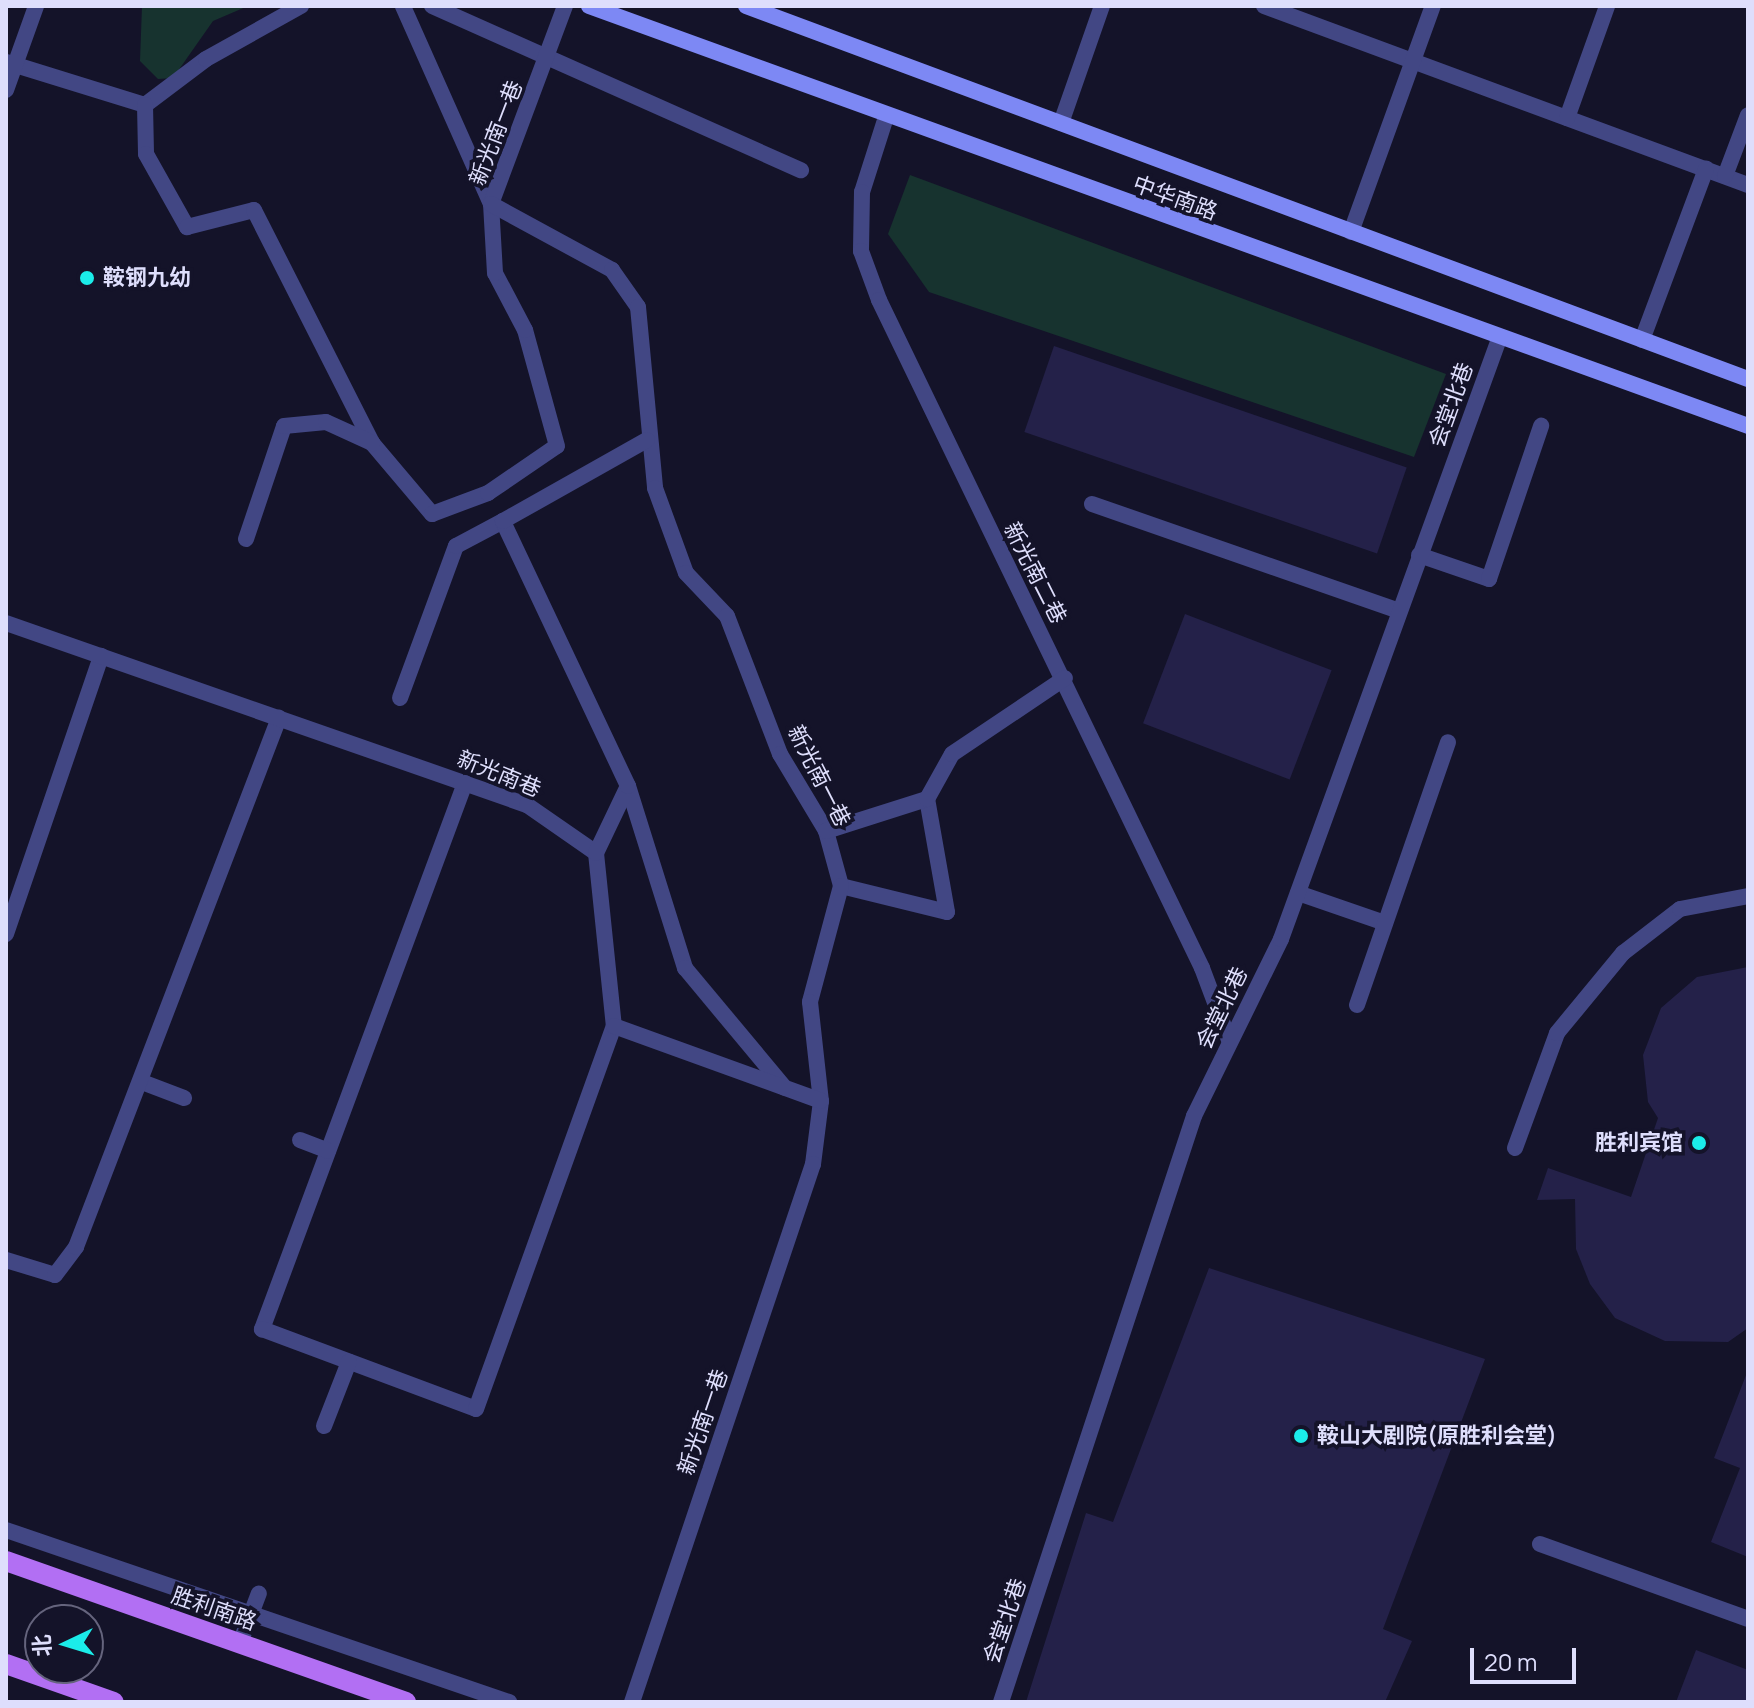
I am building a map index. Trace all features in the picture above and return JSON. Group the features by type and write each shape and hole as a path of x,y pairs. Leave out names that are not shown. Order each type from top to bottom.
{"main road":[{"name":"中华南路","path":"589,6 886,117 1748,426"},
{"path":"746,6 772,11 1061,123 1748,379"},
{"name":"胜利南路","path":"6,1561 406,1702"},
{"path":"6,1664 114,1702"}],"street":[{"path":"6,90 10,64 36,6"},
{"path":"145,105 206,59 301,6"},
{"path":"145,105 146,154 187,227 254,210 372,443 432,514 488,493 557,446 525,330 495,273 491,204 403,6"},
{"path":"432,6 550,55 801,170"},
{"name":"新光南一巷","path":"565,6 550,55 491,204 612,270 638,307 647,440 686,573 727,616 780,754 826,831 841,886 810,1002 821,1101 813,1164 632,1702"},
{"path":"1061,123 1102,6"},
{"path":"1264,6 1748,185"},
{"path":"1351,232 1433,6"},
{"path":"1567,118 1607,6"},
{"path":"10,64 145,105"},
{"path":"1725,176 1748,115"},
{"name":"新光南二巷","path":"886,117 862,192 861,251 932,420 1065,678 1229,1040"},
{"path":"1642,340 1706,169"},
{"name":"会堂北巷","path":"1001,1702 1194,1116 1298,893 1499,339"},
{"path":"246,539 284,426 326,422 372,443"},
{"path":"1419,555 1489,579 1541,426"},
{"path":"400,698 456,546 647,440"},
{"path":"1092,504 1399,611"},
{"path":"503,521 628,786 685,968 785,1088"},
{"name":"新光南巷","path":"6,623 527,805 596,853"},
{"path":"6,934 101,656"},
{"path":"841,886 947,912 927,799 952,754 1065,678"},
{"path":"6,1260 55,1275 76,1247 142,1082 279,718"},
{"path":"1357,1005 1448,742"},
{"path":"465,783 262,1329 476,1409 614,1026 596,853 628,786"},
{"path":"826,831 927,799"},
{"path":"1298,893 1385,923"},
{"path":"1515,1148 1557,1033 1623,953 1680,909 1748,896"},
{"path":"614,1026 821,1101"},
{"path":"142,1082 184,1098"},
{"path":"300,1140 328,1151"},
{"path":"324,1426 349,1362"},
{"path":"6,1530 509,1702"},
{"path":"1540,1544 1748,1619"},
{"path":"240,1643 259,1593"}],"green space":[{"path":"142,6 248,6 213,21 173,78 158,79 140,61"},
{"path":"910,175 1446,374 1414,457 929,292 888,234"}],"building":[{"path":"1054,346 1407,467 1377,553 1024,432"},
{"path":"1185,614 1332,670 1290,779 1143,723"},
{"name":"胜利宾馆","path":"1748,967 1748,1328 1728,1342 1665,1341 1615,1318 1590,1284 1576,1249 1575,1199 1537,1200 1548,1168 1631,1197 1658,1118 1648,1102 1643,1055 1661,1008 1697,977"},
{"name":"鞍山大剧院(原胜利会堂)","path":"1209,1268 1485,1359 1383,1629 1412,1641 1385,1702 1026,1702 1086,1513 1113,1522"},
{"path":"1748,1370 1748,1557 1711,1542 1740,1468 1714,1458"},
{"path":"1696,1650 1748,1670 1748,1702 1676,1702"}],"place":[{"name":"鞍钢九幼","path":"87,278"},
{"name":"胜利宾馆","path":"1699,1143"},
{"name":"鞍山大剧院(原胜利会堂)","path":"1301,1436"}]}
